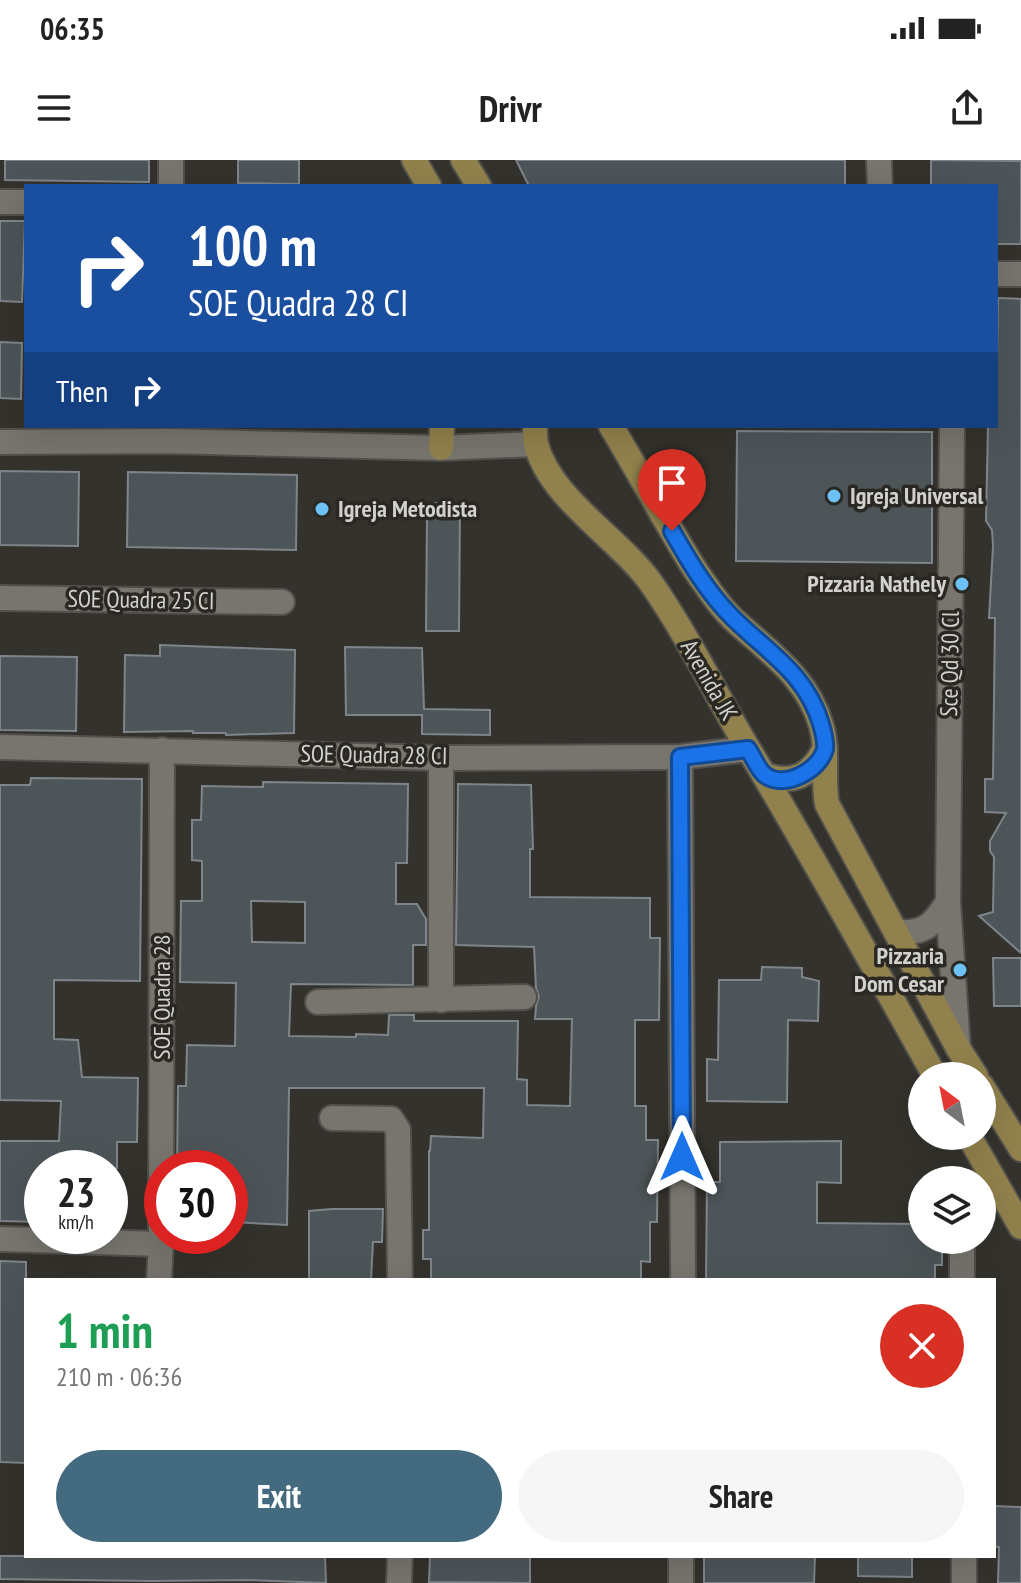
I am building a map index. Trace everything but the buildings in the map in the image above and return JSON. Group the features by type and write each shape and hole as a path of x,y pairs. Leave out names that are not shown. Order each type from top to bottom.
{"main road":[{"path":"414,160 428,184"},
{"path":"463,160 478,184"},
{"name":"Avenida JK","path":"612,428 705,584 730,616 779,658 812,703 822,726 827,804 967,1062"},
{"name":"Avenida JK","path":"536,435 547,468 558,485 650,582 695,654 927,1062"},
{"path":"765,775 778,780 799,776 814,766 825,748"},
{"path":"996,1109 1021,1149"},
{"path":"977,1150 1021,1227"}],"street":[{"path":"171,160 171,184"},
{"path":"879,160 880,184"},
{"path":"0,202 24,202"},
{"path":"998,274 1021,274"},
{"name":"Sce Qd 30 Cl","path":"952,428 948,902 958,1048"},
{"path":"0,442 168,433 442,437 536,435"},
{"name":"SOE Quadra 25 CI","path":"0,598 282,602"},
{"name":"SOE Quadra 28 CI","path":"0,747 441,758 680,757 748,749"},
{"name":"SOE Quadra 28","path":"161,1150 162,750"},
{"path":"680,757 683,1278"},
{"path":"441,758 441,1000"},
{"path":"896,932 915,933 936,921 948,902"},
{"path":"318,1002 524,997"},
{"path":"332,1118 391,1119 398,1130 400,1278"},
{"path":"0,1239 144,1243"},
{"name":"SOE Quadra 28","path":"159,1278 160,1254"},
{"path":"962,1254 962,1278"},
{"path":"399,1583 400,1558"},
{"path":"681,1558 681,1583"},
{"path":"964,1558 964,1583"}],"place":[{"name":"Igreja Universal","path":"834,496"},
{"name":"Igreja Metodista","path":"322,509"},
{"name":"Pizzaria Nathely","path":"962,584"},
{"name":"Pizzaria Dom Cesar","path":"960,970"}],"route":[{"path":"672,531 705,584 730,616 779,658 798,680 822,726 825,748 808,771 778,780 765,775 748,749 680,757 682,1157"}]}
